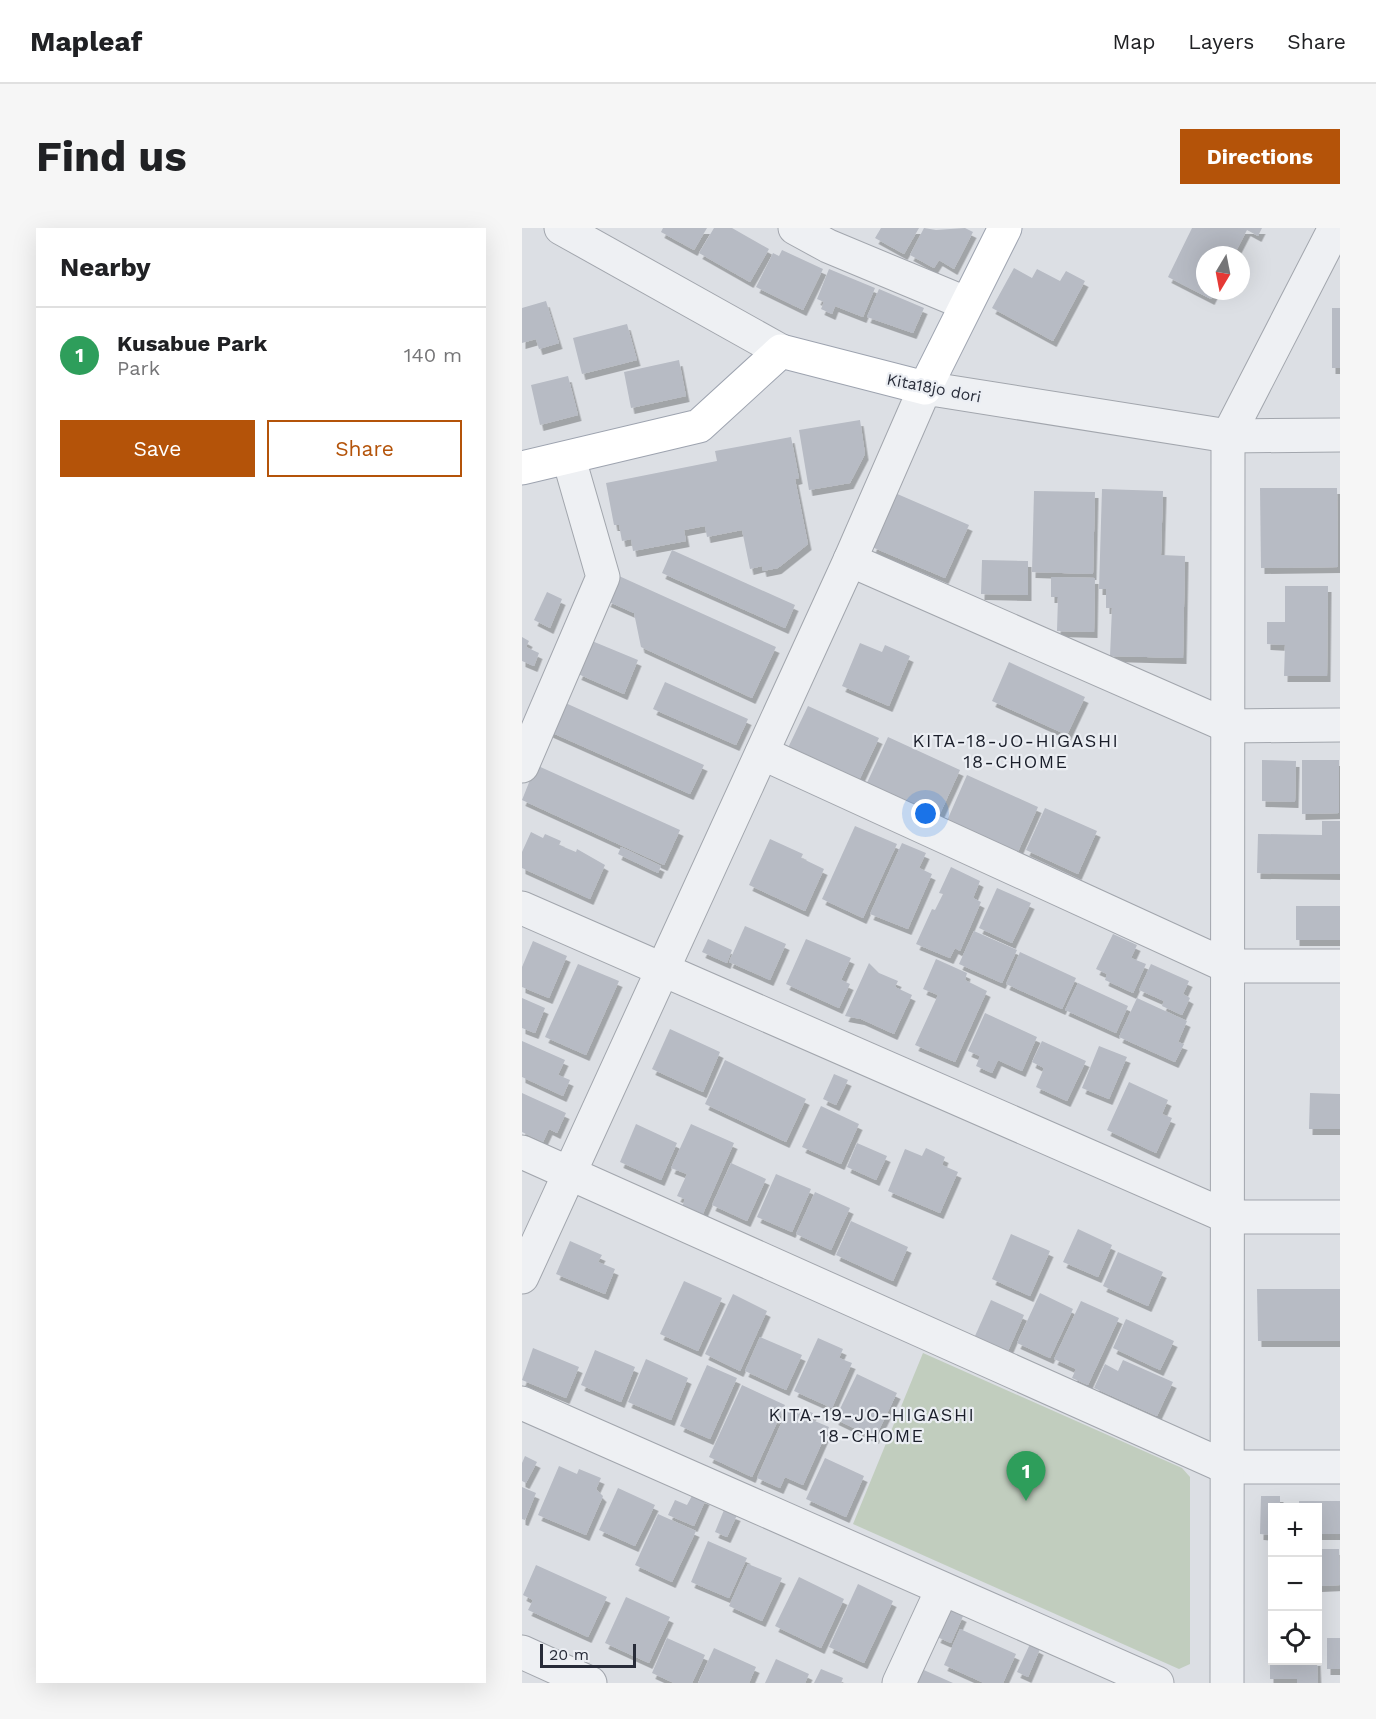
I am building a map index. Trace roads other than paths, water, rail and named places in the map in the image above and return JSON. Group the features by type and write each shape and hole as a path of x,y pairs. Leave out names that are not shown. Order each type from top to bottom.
{"main road":[{"path":"925,388 1005,228"},
{"name":"Kita18jo dori","path":"781,351 925,388"},
{"path":"522,468 568,459 699,426 781,351"}],"street":[{"name":"Kita18jo dori","path":"561,228 781,351"},
{"path":"795,228 828,246 966,303"},
{"path":"1227,1683 1228,436 1335,228"},
{"name":"Kita18jo dori","path":"925,388 1228,436 1340,435"},
{"path":"522,1277 850,560 925,388"},
{"path":"522,766 603,577 568,459"},
{"path":"850,560 1228,726 1340,725"},
{"path":"762,753 1227,966 1340,966"},
{"path":"522,908 1228,1217 1340,1217"},
{"path":"522,1152 1226,1467 1340,1467"},
{"path":"522,1403 1156,1683"},
{"path":"899,1683 942,1590"},
{"path":"522,1652 590,1683"}],"place":[{"name":"Kusabue Park","path":"1026,1501"}],"district":[{"name":"KITA-18-JO-HIGASHI 18-CHOME","path":"1016,750"},
{"name":"KITA-19-JO-HIGASHI 18-CHOME","path":"872,1424"}]}
